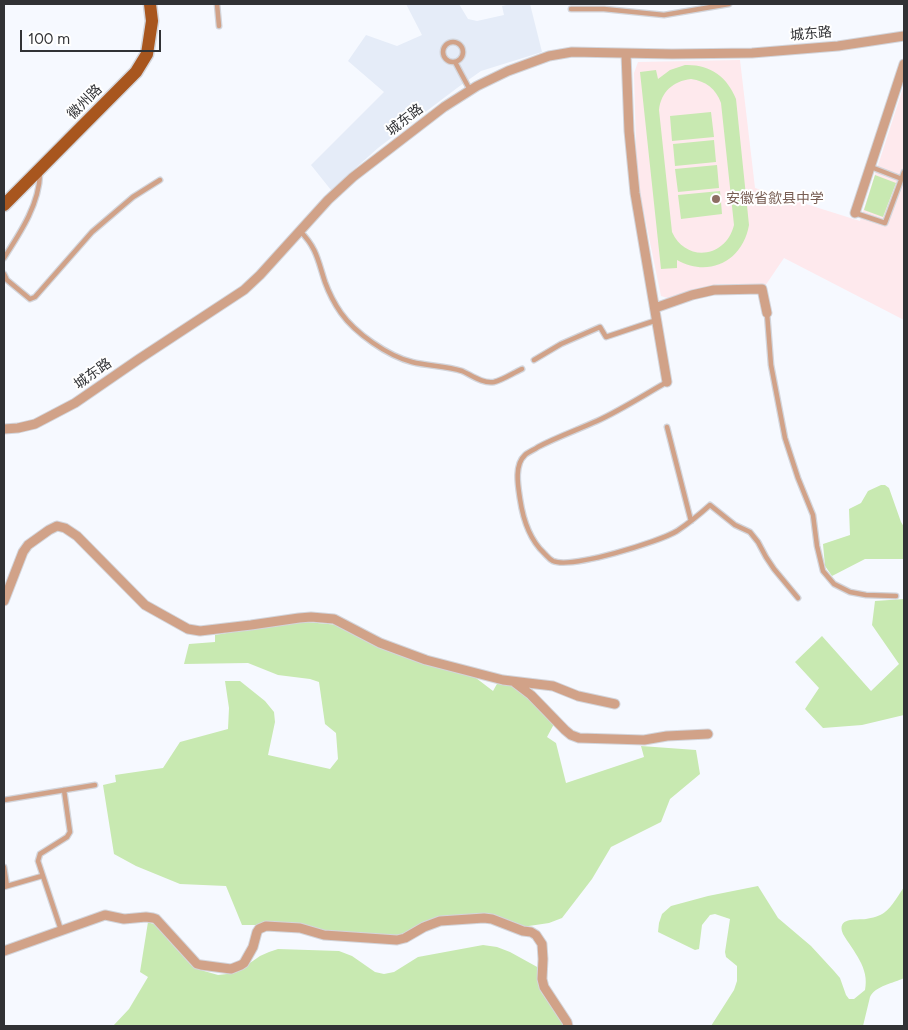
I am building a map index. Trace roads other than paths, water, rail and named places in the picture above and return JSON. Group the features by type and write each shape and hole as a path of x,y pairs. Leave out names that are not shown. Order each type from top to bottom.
{"main road":[{"name":"徽州路","path":"4,205 136,72 147,54 152,21 150,4"}],"street":[{"name":"城东路","path":"4,429 35,424 75,403 139,358 244,290 328,200 353,177 432,116 470,90 508,71 549,56 572,52 626,54 752,53 838,46 904,36"},
{"path":"626,54 635,193 667,382"},
{"path":"855,213 904,64"},
{"path":"655,308 714,290 762,289 767,313"},
{"path":"4,601 23,552 28,545 57,526 65,528 77,536 145,605 188,629 200,631 311,617 334,620 364,636 426,660 503,680 553,686 578,696 615,704"},
{"path":"511,681 531,695 565,730 579,738 644,740 667,736 708,734"},
{"path":"4,952 106,915 124,919 146,917 156,919 197,964 231,969 244,963 253,947 257,932 266,926 300,928 324,935 397,940 405,938 437,921 492,919 531,932 539,939 542,950 542,979 544,987 568,1026"}],"lane":[{"path":"217,4 219,26"},
{"path":"571,8 664,15 729,4"},
{"path":"450,41 457,42 463,49 462,56 455,62 448,61 444,58 443,54 444,46 450,41"},
{"path":"455,62 470,90"},
{"path":"871,167 902,179"},
{"path":"4,258 21,232 36,197 40,168"},
{"path":"855,213 885,223 904,172"},
{"path":"4,274 7,280 30,298 35,298 92,232 133,197 160,180"},
{"path":"300,231 317,254 334,302 346,320 361,334 398,357 460,371 486,381 493,382 522,369"},
{"path":"767,313 771,365 785,438 813,515 823,571 834,584 850,592 866,595 896,596"},
{"path":"534,360 561,344 600,327 606,337 657,320"},
{"path":"667,382 599,420 543,444 525,454 518,472 520,501 524,520 537,547 551,560 565,562 641,546 676,532 710,505 735,525 750,532 774,569 798,598"},
{"path":"667,428 691,521"},
{"path":"4,798 95,785"},
{"path":"61,932 38,861 40,854 67,838 70,832 64,790"},
{"path":"4,867 5,887 42,876"}],"place":[{"name":"安徽省歙县中学","path":"716,199"}]}
